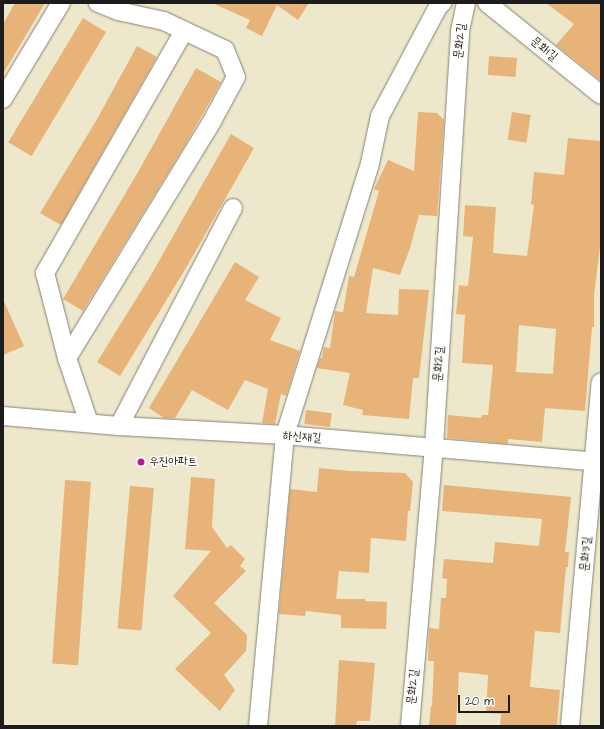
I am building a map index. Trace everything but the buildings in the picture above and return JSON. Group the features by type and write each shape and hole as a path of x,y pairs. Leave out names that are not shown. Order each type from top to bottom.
{"street":[{"path":"3,99 61,3"},
{"path":"67,358 210,123 236,77 225,50 164,21 118,11 98,3"},
{"path":"258,726 285,436 370,163 380,116 439,5 442,3"},
{"name":"문화2길","path":"410,726 434,447 460,31 466,3"},
{"name":"문화1길","path":"487,3 601,95"},
{"path":"88,424 67,358 45,273 184,31"},
{"path":"119,426 233,208"},
{"name":"문화3길","path":"570,726 598,462 601,382"},
{"name":"하신재길","path":"3,416 88,424 434,447 598,462"}],"place":[{"name":"우진아파트","path":"141,462"}]}
